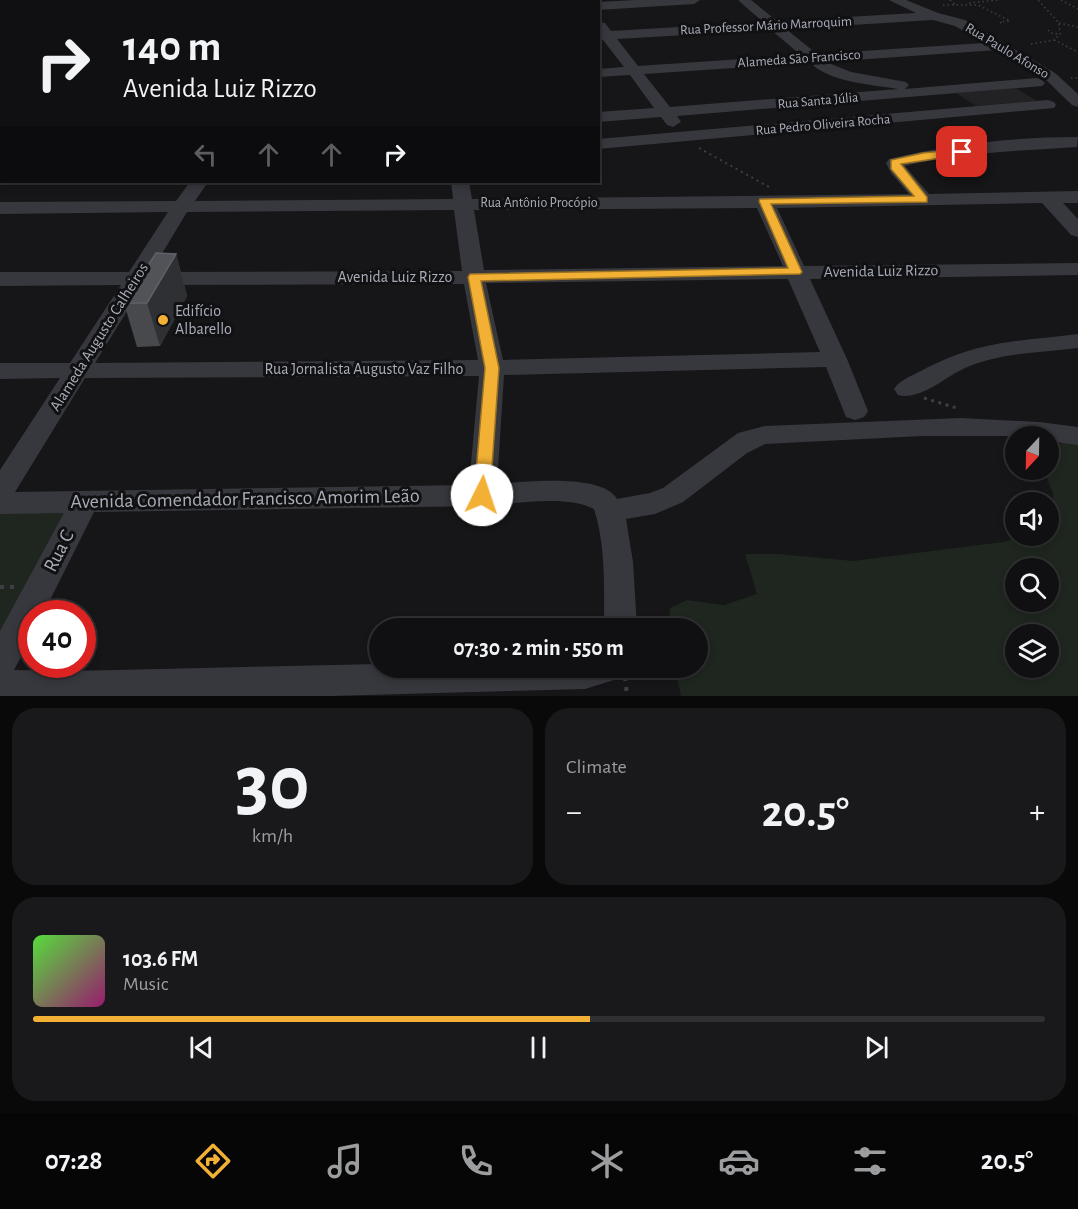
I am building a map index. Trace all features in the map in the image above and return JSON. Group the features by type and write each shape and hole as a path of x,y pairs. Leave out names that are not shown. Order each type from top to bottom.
{"street":[{"path":"600,6 694,0"},
{"path":"744,0 811,58 847,76 938,91 968,112"},
{"name":"Rua Paulo Afonso","path":"895,0 933,16 960,23 1050,76 1078,102"},
{"name":"Rua Professor Mário Marroquim","path":"603,36 933,16"},
{"path":"891,19 910,32"},
{"path":"603,36 686,137"},
{"name":"Alameda São Francisco","path":"600,73 1000,46"},
{"name":"Rua Santa Júlia","path":"600,117 1037,83"},
{"name":"Rua Pedro Oliveira Rocha","path":"600,144 1048,105 1013,85"},
{"path":"923,199 897,169 895,163 923,156 1077,142"},
{"name":"Alameda Augusto Calheiros","path":"0,493 76,370 198,183"},
{"path":"461,192 474,277 492,368 482,495"},
{"name":"Rua Antônio Procópio","path":"0,208 181,207 461,192 771,202 1078,197"},
{"path":"1047,197 1078,231"},
{"path":"771,202 796,272 835,359 855,411"},
{"name":"Avenida Luiz Rizzo","path":"0,279 474,277 1078,269"},
{"path":"907,389 942,369 975,355 1001,349 1078,341"},
{"name":"Rua Jornalista Augusto Vaz Filho","path":"0,371 492,368 835,359"},
{"path":"621,618 618,564 610,512 655,503 673,495 748,439 765,435 944,426 1012,427 1078,436"},
{"name":"Avenida Comendador Francisco Amorim Leão","path":"0,503 568,492 597,497 603,501 610,512"},
{"name":"Rua C","path":"0,664 84,502"},
{"path":"0,686 72,687 427,678"}],"path":[{"path":"950,0 955,2 954,5 998,0"},
{"path":"1038,0 1059,23 1078,27"},
{"path":"1061,0 1078,9"},
{"path":"978,5 1010,21 1000,22 1002,24"},
{"path":"1059,23 1060,34"},
{"path":"1048,30 1051,33 1060,34"},
{"path":"1031,44 1054,40 1060,34"},
{"path":"1054,40 1078,52"},
{"path":"686,137 696,147 770,188 771,202"},
{"path":"907,389 932,402 968,410"}],"shaded area":[{"path":"1016,88 1037,101 976,106 956,93"},
{"path":"1065,442 1078,444 1078,696 681,696 677,678 708,678 708,618 669,618 670,608 687,600 724,605 757,594 745,554 779,554 853,561 1005,541 1005,546 1059,546 1059,492 1052,492 1048,480 1059,480 1059,444"},
{"path":"72,510 27,600 18,600 18,618 0,654 0,512"}],"building":[{"path":"156,253 176,254 147,303 124,303"}],"place":[{"name":"Edifício Albarello","path":"163,320"}],"route":[{"path":"482,495 492,368 474,277 796,272 764,201 923,199 897,169 895,163 923,156 962,152"}]}
